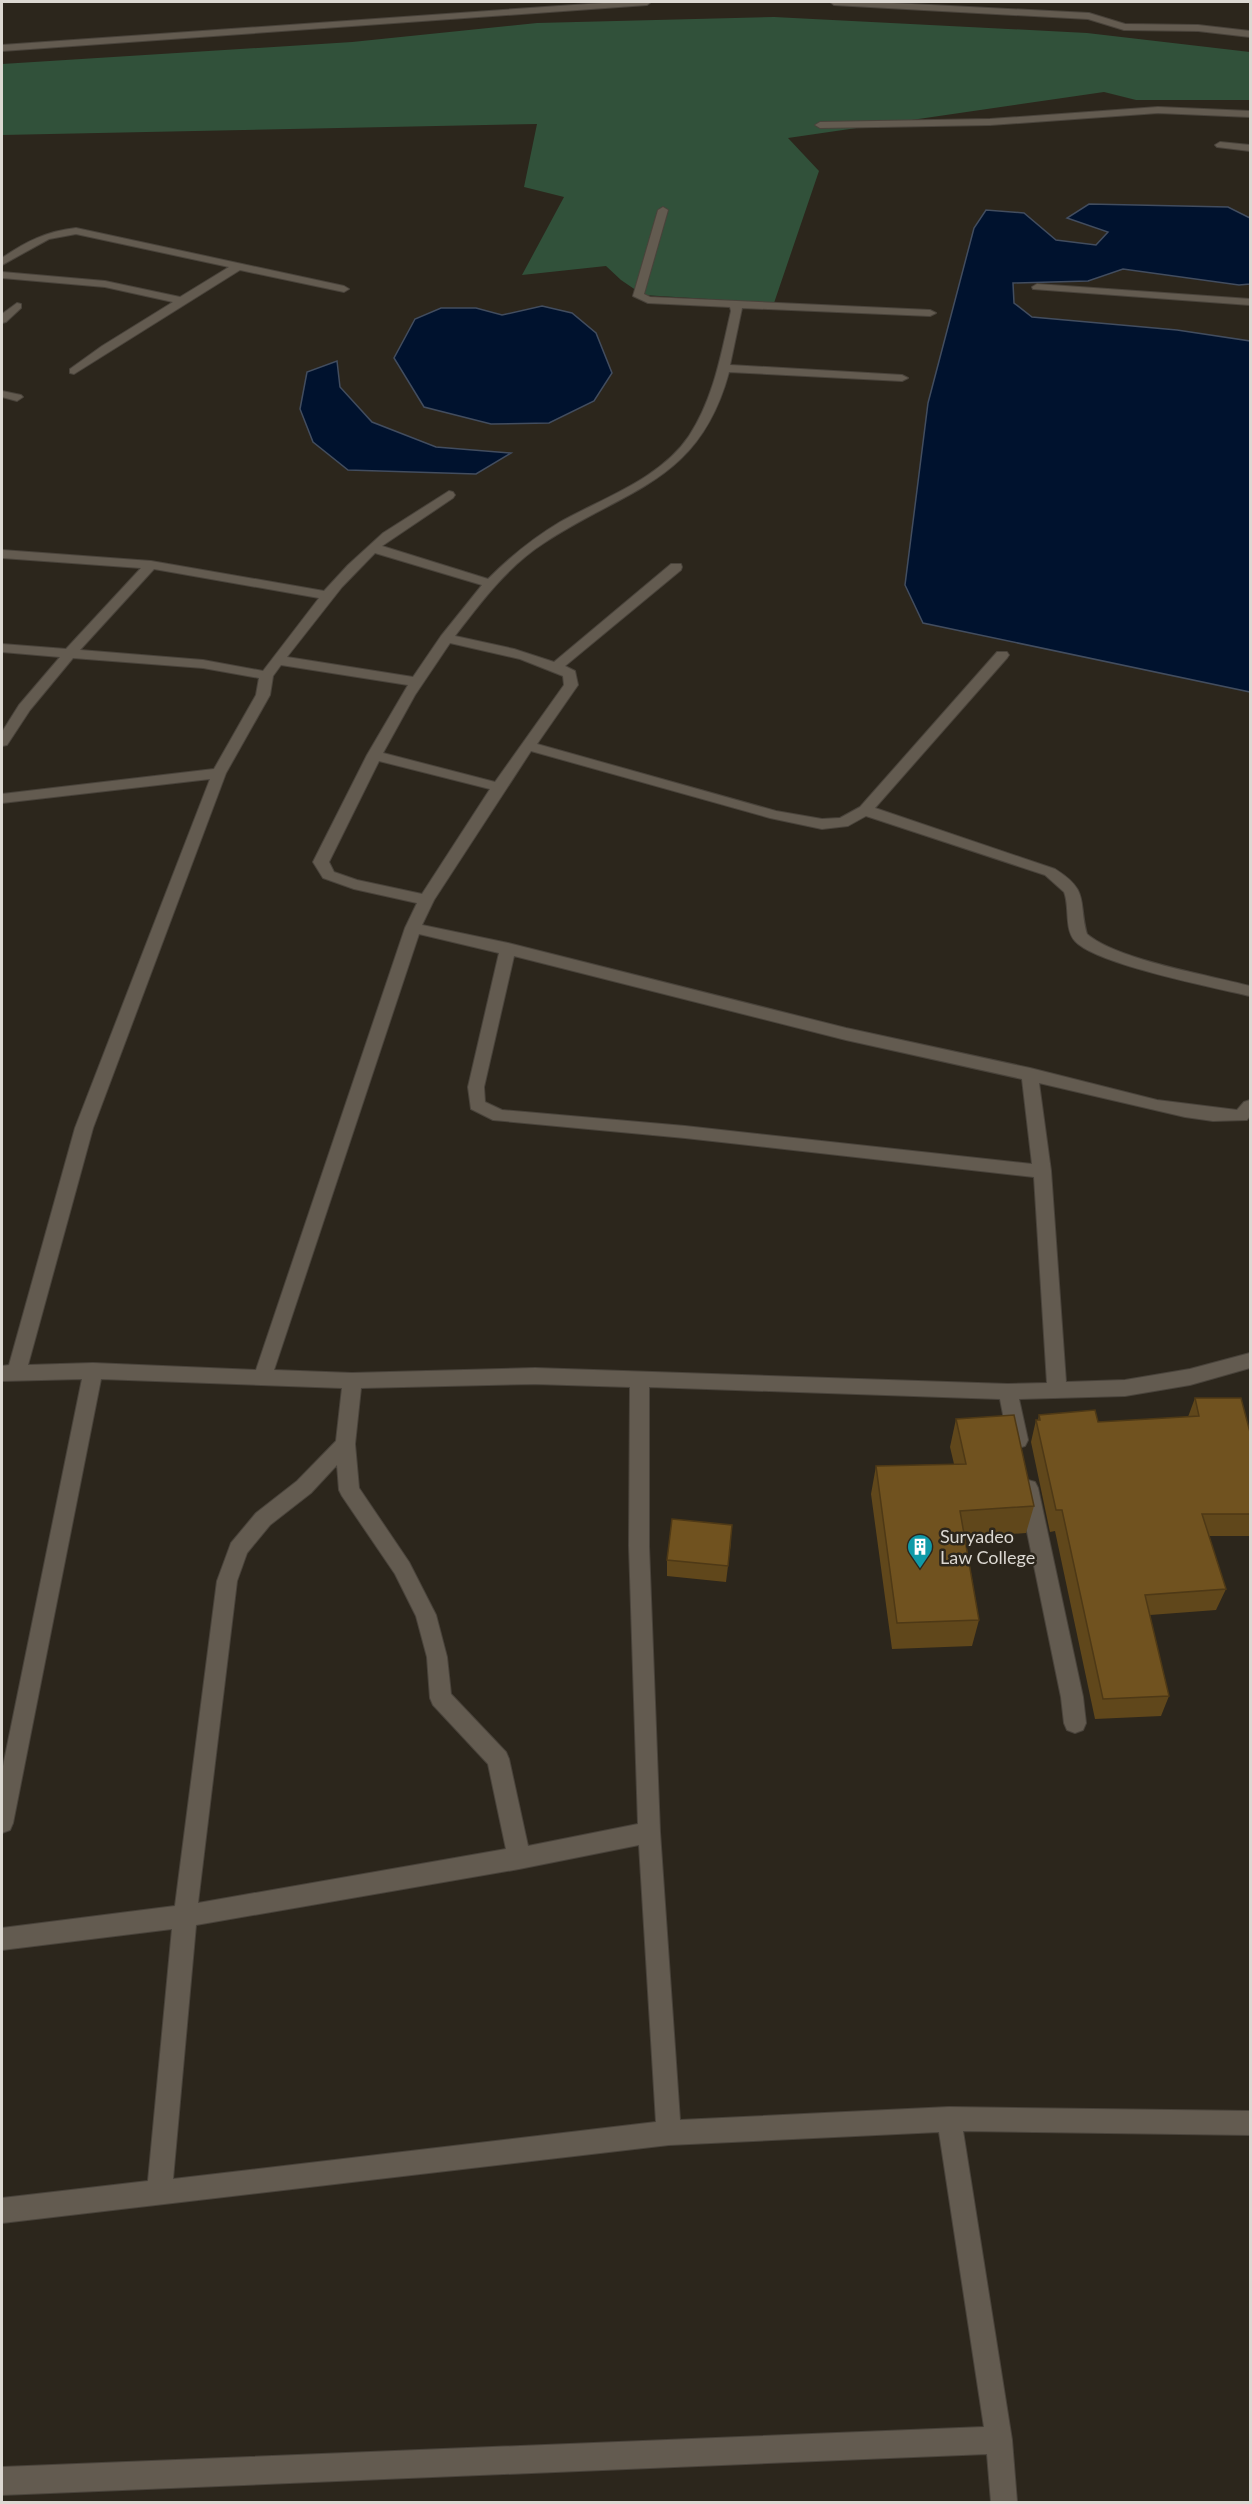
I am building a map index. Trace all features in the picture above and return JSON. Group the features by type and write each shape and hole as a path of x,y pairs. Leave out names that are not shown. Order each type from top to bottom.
{"street":[{"path":"2,48 646,2"},
{"path":"834,2 1089,16 1124,27 1198,28 1251,34"},
{"path":"820,125 990,122 1158,110 1251,114"},
{"path":"1220,145 1251,148"},
{"path":"663,210 638,296 648,300 930,314"},
{"path":"2,262 39,238 56,232 76,231 344,289"},
{"path":"74,370 239,266"},
{"path":"2,275 105,284 182,301"},
{"path":"1038,287 1251,302"},
{"path":"426,900 354,884 328,875 321,862 374,755 415,682 468,607 516,559 548,535 647,481 675,460 695,437 709,414 723,368 737,311 735,304"},
{"path":"2,320 17,306"},
{"path":"723,368 902,378"},
{"path":"2,394 17,397"},
{"path":"449,495 388,536 326,595 266,676 262,695 219,773 84,1128 9,1373 93,1371 352,1381 535,1376 1008,1392 1125,1388 1190,1377 1251,1361"},
{"path":"374,548 491,584"},
{"path":"2,554 152,565 326,595"},
{"path":"2,742 24,708 70,653 152,565"},
{"path":"556,667 676,567"},
{"path":"262,1379 413,928 426,900 499,787 571,685 570,675 556,667 516,654 447,638"},
{"path":"2,648 203,664 239,669 266,676"},
{"path":"528,747 730,803 822,824 843,823 865,810 1002,654"},
{"path":"278,660 415,682"},
{"path":"374,755 499,787"},
{"path":"2,798 219,773"},
{"path":"865,810 1050,872 1065,881 1073,893 1078,934 1088,945 1115,955 1251,991"},
{"path":"413,928 508,948 848,1034 1209,1116 1241,1116 1251,1106"},
{"path":"508,948 476,1087 477,1105 499,1116 685,1132 1042,1171"},
{"path":"1030,1074 1042,1171 1057,1391"},
{"path":"2,1823 93,1371"},
{"path":"639,1380 639,1546 649,1832 669,2133"},
{"path":"352,1381 345,1444 349,1490 402,1568 426,1615 437,1658 441,1698 498,1759 519,1858"},
{"path":"1008,1392 1054,1605 1075,1723"},
{"path":"159,2193 185,1916 227,1581 238,1549 263,1519 304,1486 345,1444"},
{"path":"2,1939 185,1916 519,1858 649,1832"},
{"path":"949,2119 999,2440 1004,2502"},
{"path":"2,2211 669,2133 949,2119 1251,2122"},
{"path":"2,2481 999,2440"}],"green space":[{"path":"774,17 1087,33 1250,52 1250,100 1136,100 1104,92 788,138 819,171 774,303 643,295 606,266 522,275 564,197 524,187 537,124 2,135 2,64 352,42 537,23"}],"water":[{"path":"1089,204 1228,207 1250,218 1250,284 1239,285 1123,269 1088,281 1013,283 1014,303 1032,317 1177,330 1250,341 1250,692 923,623 905,585 928,403 974,228 986,210 1024,213 1056,240 1096,245 1108,232 1067,218"},
{"path":"542,306 572,313 596,333 612,373 594,401 549,423 491,424 424,407 394,358 415,319 441,308 476,308 502,315"},
{"path":"337,361 340,387 372,422 436,447 511,453 476,474 348,470 313,442 300,409 307,372"}],"building":[{"path":"1195,1398 1241,1398 1251,1436 1251,1514 1202,1514 1226,1589 1145,1595 1169,1696 1103,1699 1062,1510 1056,1510 1036,1420 1040,1420 1039,1415 1095,1410 1098,1422 1199,1416"},
{"path":"1014,1415 1034,1506 960,1511 979,1620 897,1623 876,1466 966,1464 956,1419"},
{"path":"672,1519 732,1525 728,1566 667,1560"}],"place":[{"name":"Suryadeo Law College","path":"920,1570"}]}
